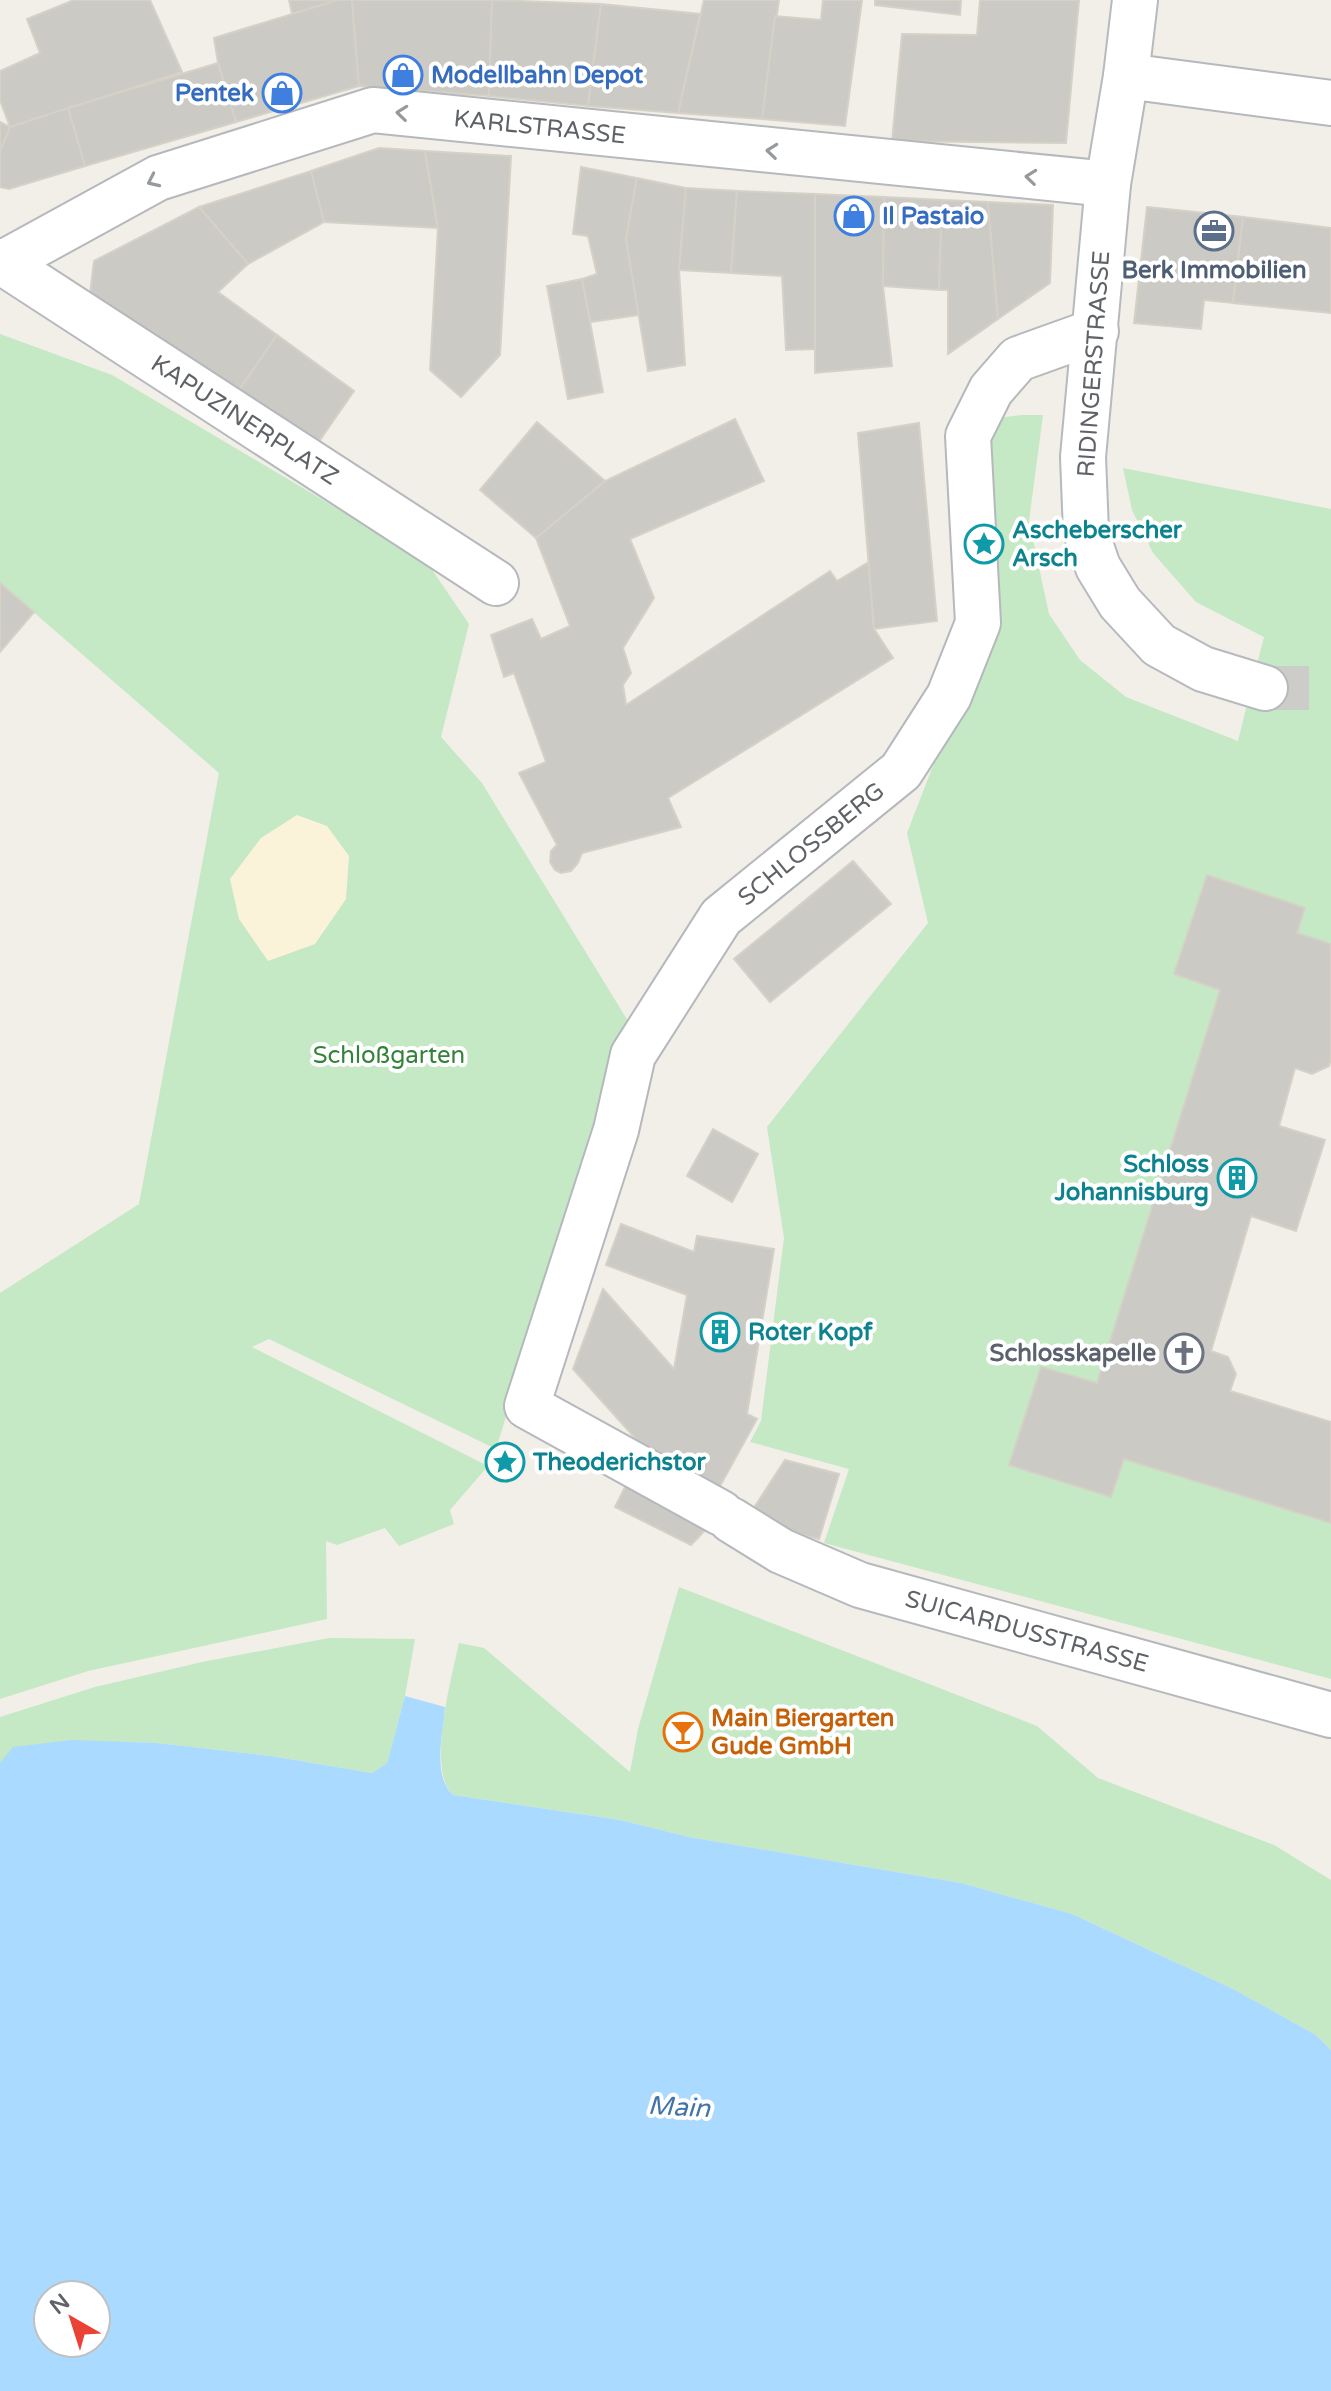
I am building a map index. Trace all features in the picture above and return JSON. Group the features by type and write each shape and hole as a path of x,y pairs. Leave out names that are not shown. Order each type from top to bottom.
{"street":[{"name":"RIDINGERSTRASSE","path":"1135,0 1108,184 1083,457 1086,532 1098,567 1120,603 1159,645 1203,669 1265,688"},
{"path":"1126,76 1331,103"},
{"name":"KARLSTRASSE","path":"1,265 158,178 373,110 1108,184"},
{"name":"KAPUZINERPLATZ","path":"1,265 496,583"},
{"name":"SCHLOSSBERG","path":"527,1406 616,1130 633,1055 721,917 901,771 949,696 978,623 968,436 991,390 1018,359 1096,331"},
{"name":"SUICARDUSSTRASSE","path":"527,1406 781,1551 860,1585 1331,1715"}],"green space":[{"name":"Schloßgarten","path":"0,334 112,375 426,561 469,624 441,737 482,783 628,1021 496,1449 269,1339 252,1347 488,1466 450,1510 454,1524 399,1546 385,1528 337,1545 326,1541 327,1619 88,1671 0,1699 0,1293 139,1204 219,773 0,583"},
{"path":"1043,415 1029,521 1049,614 1080,660 1126,697 1238,741 1264,637 1196,602 1153,553 1132,510 1123,468 1331,509 1331,944 1297,933 1305,908 1207,876 1174,974 1220,990 1111,1497 1124,1459 1331,1523 1331,1679 824,1543 849,1469 750,1442 761,1421 784,1238 767,1127 928,923 907,833 970,670 989,419"},
{"path":"679,1587 1037,1726 1098,1778 1274,1845 1331,1880 1331,2050 1316,2035 1233,1989 1072,1914 961,1883 689,1837 620,1820 453,1795 445,1783 441,1745 459,1643 484,1648 630,1772 638,1729"},
{"path":"329,1638 415,1639 405,1696 387,1763 372,1773 271,1756 125,1742 0,1763 0,1717 95,1687 202,1662"}],"sand":[{"path":"297,815 327,826 349,856 346,899 315,944 268,961 239,919 230,879 261,838"}],"water":[{"name":"Main","path":"405,1696 445,1707 441,1766 447,1787 453,1795 620,1820 689,1837 961,1883 1072,1914 1233,1989 1316,2035 1331,2050 1331,2391 0,2391 0,1763 13,1747 72,1740 157,1743 271,1756 372,1773 387,1763"}],"building":[{"path":"74,0 150,0 182,72 10,127 0,100 0,71 40,53 27,19"},
{"path":"289,0 338,0 292,14"},
{"path":"338,0 352,0 359,86 236,122 218,63 214,38"},
{"path":"352,0 492,0 489,96 359,86"},
{"path":"492,0 601,4 588,106 489,96"},
{"path":"704,0 779,0 762,119 678,113"},
{"path":"823,0 862,0 845,126 762,119 775,16 821,20"},
{"path":"875,0 961,0 960,15 875,5"},
{"path":"980,0 1079,0 1066,143 892,141 902,34 977,35"},
{"path":"601,4 700,14 678,113 588,106"},
{"path":"218,63 236,122 85,166 68,108"},
{"path":"68,108 85,166 9,189 0,187 0,151 10,127"},
{"path":"0,122 10,127 0,151"},
{"path":"379,148 425,151 438,228 324,222 311,171"},
{"path":"425,151 511,156 500,355 461,397 430,370 438,228"},
{"path":"581,167 637,178 626,239 639,315 590,322 582,279 597,274 588,236 573,234"},
{"path":"311,171 324,222 248,264 199,207"},
{"path":"637,178 686,188 679,270 685,365 648,371 626,239"},
{"path":"686,188 737,191 731,273 679,270"},
{"path":"737,191 815,194 816,349 786,350 782,276 731,273"},
{"path":"815,194 884,197 883,286 892,366 815,373"},
{"path":"884,197 942,200 939,290 883,286"},
{"path":"942,200 988,202 998,319 948,354 948,290 939,290"},
{"path":"988,202 1053,205 1050,283 998,319"},
{"path":"199,207 248,264 218,292 277,335 235,396 90,294 94,261"},
{"path":"1147,207 1243,217 1233,303 1204,300 1201,329 1134,323"},
{"path":"1243,217 1331,228 1331,313 1233,303"},
{"path":"582,279 603,392 568,399 547,286"},
{"path":"277,335 354,391 313,450 235,396"},
{"path":"735,419 764,481 630,539 654,598 623,648 631,673 623,685 626,705 830,571 837,581 869,562 874,629 893,658 668,798 681,827 582,853 571,871 561,873 550,862 551,851 557,845 519,773 546,762 514,673 504,677 491,635 532,619 541,639 570,626 536,538 605,481"},
{"path":"537,422 605,481 536,538 480,490"},
{"path":"919,423 937,621 874,629 858,433"},
{"path":"0,583 34,612 0,652"},
{"path":"853,861 891,904 770,1002 734,959"},
{"name":"Schloss Johannisburg","path":"1207,875 1305,908 1297,933 1331,944 1329,1066 1312,1074 1295,1068 1279,1126 1325,1140 1296,1231 1251,1216 1211,1351 1228,1357 1236,1374 1230,1391 1331,1422 1331,1523 1124,1459 1111,1497 1009,1465 1041,1367 1097,1383 1220,990 1174,974"},
{"path":"713,1129 758,1154 732,1202 687,1176"},
{"name":"Roter Kopf","path":"621,1224 694,1252 697,1236 774,1249 747,1414 757,1419 719,1488 652,1457 573,1369 603,1289 674,1369 687,1295 606,1265"},
{"path":"785,1460 839,1474 819,1539 746,1520"},
{"path":"628,1481 712,1523 691,1545 615,1507"}],"tunnel":[{"path":"1265,688 1331,688"}],"place":[{"name":"Modellbahn Depot","path":"403,75"},
{"name":"Pentek","path":"282,93"},
{"name":"Il Pastaio","path":"854,216"},
{"name":"Berk Immobilien","path":"1214,231"},
{"name":"Ascheberscher Arsch","path":"984,544"},
{"name":"Schloss Johannisburg","path":"1237,1178"},
{"name":"Roter Kopf","path":"720,1332"},
{"name":"Schlosskapelle","path":"1184,1353"},
{"name":"Theoderichstor","path":"505,1462"},
{"name":"Main Biergarten Gude GmbH","path":"683,1732"}]}
